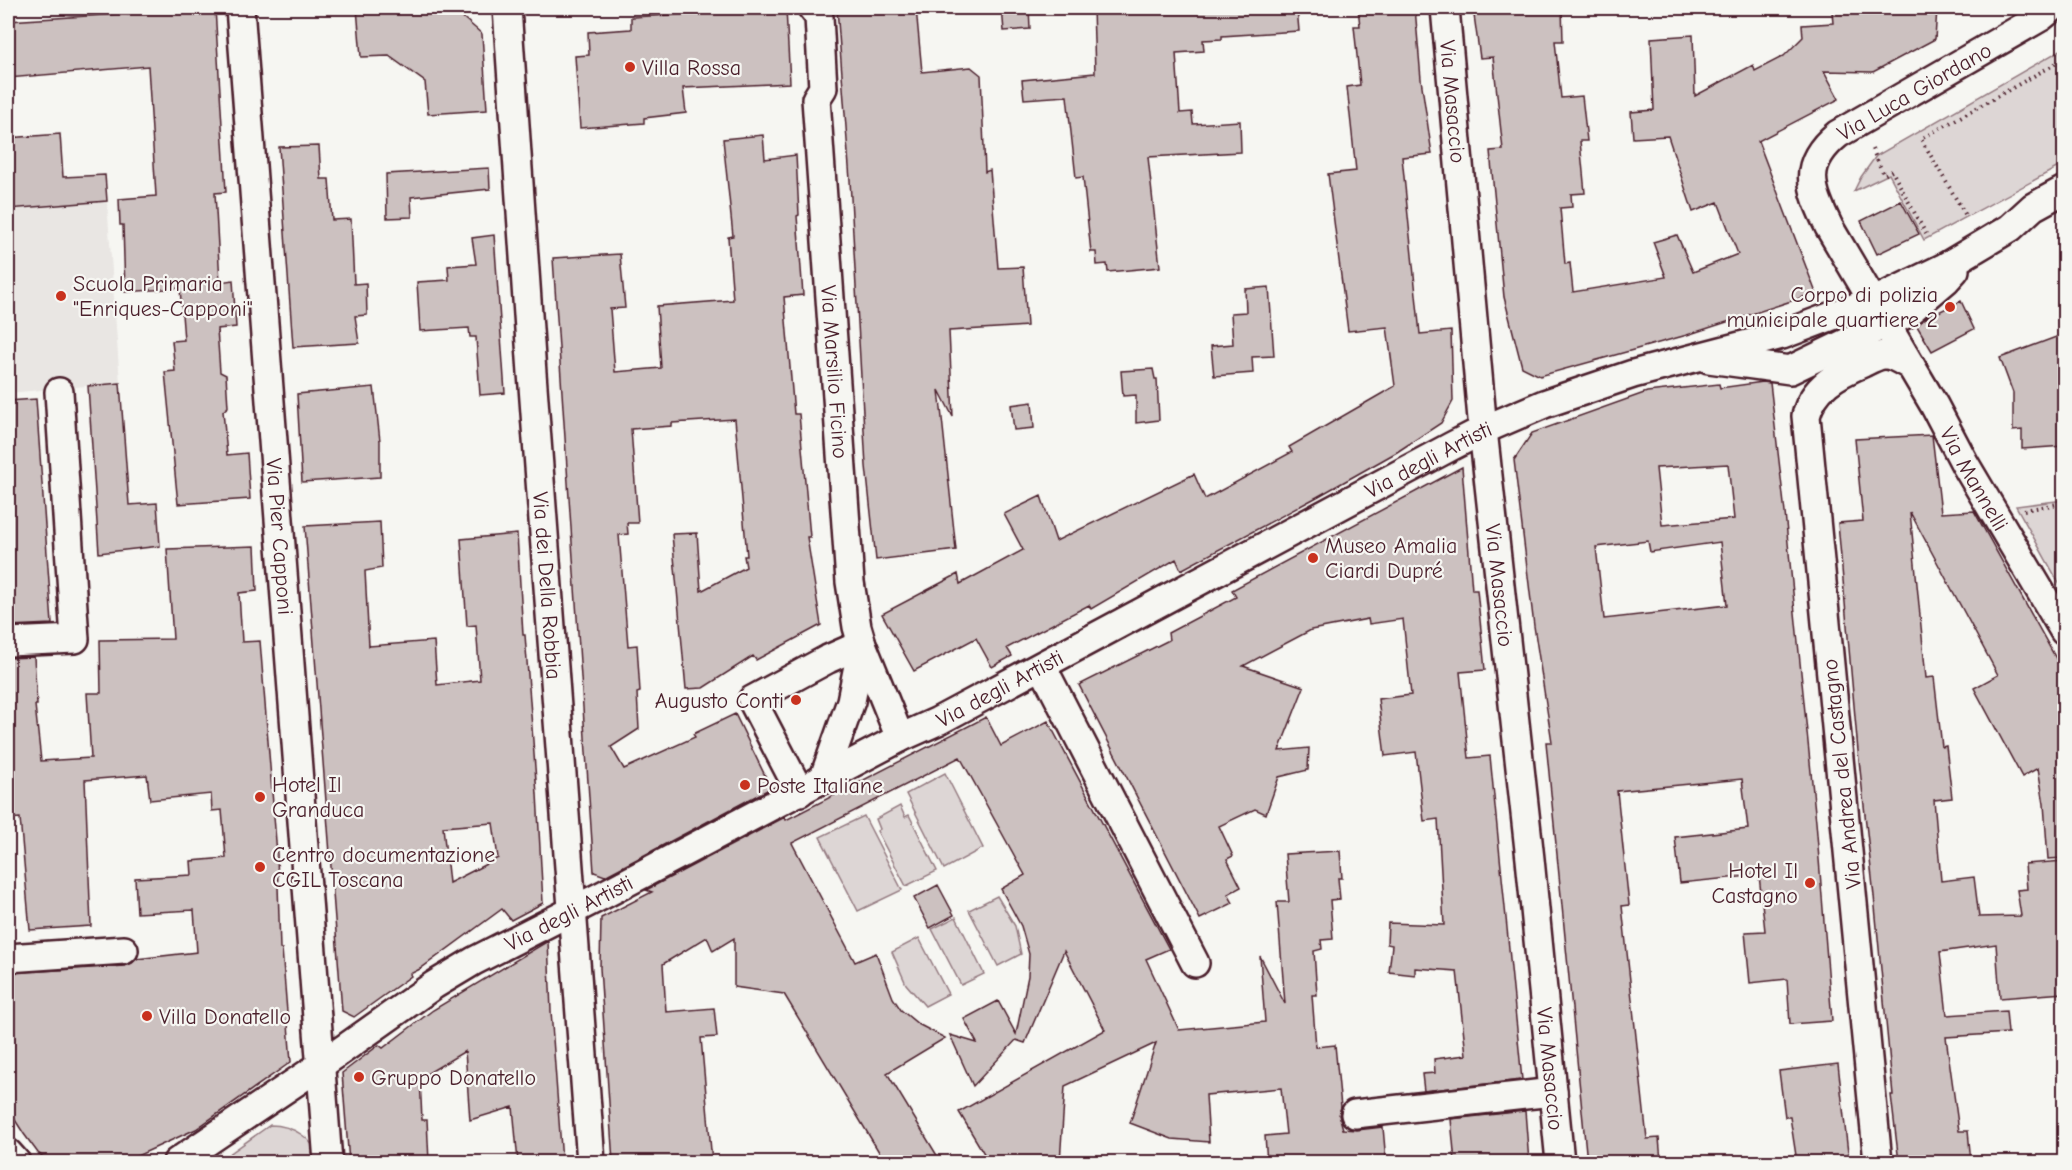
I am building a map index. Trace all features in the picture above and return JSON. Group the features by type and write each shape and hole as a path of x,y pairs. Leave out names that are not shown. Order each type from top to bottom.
{"street":[{"name":"Via Pier Capponi","path":"240,8 328,1162"},
{"name":"Via dei Della Robbia","path":"507,8 591,1162"},
{"name":"Via Marsilio Ficino","path":"810,8 801,16 806,90 816,99 850,582 862,645"},
{"name":"Via Masaccio","path":"1445,8 1483,430 1560,1162"},
{"name":"Via Luca Giordano","path":"1887,324 1880,291 1822,211 1813,179 1813,165 1819,152 1838,134 2041,17 2052,8"},
{"path":"1880,291 2064,177"},
{"path":"2010,228 2033,207 2064,190"},
{"path":"1880,291 1971,250 2010,228 2040,219 2064,206"},
{"name":"Via degli Artisti","path":"1699,358 1790,370 1914,309 1946,280 1971,250"},
{"name":"Via degli Artisti","path":"177,1162 444,979 474,961 900,738 938,721 1483,430 1544,404 1633,374 1782,335 1825,318 1880,291"},
{"name":"Via Mannelli","path":"1887,324 1965,464 2064,631"},
{"name":"Via Andrea del Castagno","path":"1878,1162 1806,416 1820,388 1840,372 1883,355 1893,356 1911,366"},
{"path":"8,642 75,639 58,392"},
{"path":"862,645 900,738"},
{"path":"811,786 851,701 862,645"},
{"path":"811,786 752,700 828,659 862,645"},
{"path":"1042,666 1195,963"},
{"path":"8,958 124,950"},
{"path":"1355,1114 1553,1092"},
{"path":"8,1153 16,1162"}],"path":[{"path":"1965,214 1922,139 2064,58"},
{"path":"1872,149 1884,175 1892,171 1926,234"},
{"path":"2014,511 2064,503"}],"shaded area":[{"path":"2064,48 2064,164 1924,240 1889,174 1854,191 1876,156"},
{"name":"Scuola Primaria \"Enriques-Capponi\"","path":"107,201 120,383 8,393 8,208"},
{"path":"2064,500 2064,592 2016,506"},
{"path":"945,773 983,848 944,869 906,794"},
{"path":"900,806 905,817 909,815 937,871 906,886 877,831 880,829 876,819"},
{"path":"864,816 902,890 858,911 820,837"},
{"path":"997,896 1015,926 1021,954 998,966 969,910"},
{"path":"956,917 984,974 961,985 932,929"},
{"path":"919,938 948,994 925,1006 906,984 892,952"},
{"path":"270,1125 286,1127 301,1134 313,1146 317,1162 218,1162"}],"building":[{"path":"215,8 226,192 215,193 220,282 233,280 236,327 217,329 220,372 226,375 228,407 223,411 227,455 247,453 250,499 178,504 165,372 175,371 172,341 184,340 180,288 125,292 123,225 120,225 119,199 156,196 148,66 8,78 8,21"},
{"path":"357,8 452,8 482,34 487,110 428,114 425,82 389,56 361,57"},
{"path":"837,8 916,8 922,72 971,67 981,75 985,172 990,170 998,268 1023,267 1027,326 949,331 953,417 939,390 956,550 876,560 866,466 850,180"},
{"path":"1002,8 1029,8 1030,29 1004,31"},
{"path":"1093,8 1297,8 1299,31 1222,36 1222,39 1203,40 1204,51 1176,53 1180,113 1192,112 1193,124 1240,121 1241,152 1148,157 1160,267 1108,272 1107,264 1097,265 1096,252 1091,252 1083,177 1076,178 1067,96 1024,99 1022,80 1095,73"},
{"path":"1358,8 1415,8 1421,79 1432,154 1402,157 1420,334 1451,331 1453,401 1441,423 1397,452 1181,570 1176,559 1091,609 1089,605 1007,648 1012,656 992,667 976,638 914,671 882,614 958,574 960,584 1023,550 1004,514 1041,496 1056,541 1194,474 1205,499 1292,452 1289,447 1395,386 1387,327 1348,331 1328,174 1356,171 1347,87 1360,85 1354,26 1360,26"},
{"path":"1473,8 1562,8 1563,41 1555,41 1561,98 1582,96 1587,141 1580,141 1585,193 1571,194 1572,207 1560,208 1565,264 1570,263 1573,292 1666,277 1653,242 1677,235 1693,272 1738,254 1718,202 1693,212 1668,136 1633,138 1631,112 1654,110 1651,38 1693,35 1695,96 1753,65 1755,71 1784,56 1803,37 1802,25 1833,23 1832,12 1871,8 1937,8 1935,39 1873,72 1824,71 1839,99 1758,141 1816,293 1687,335 1540,376 1522,367 1504,297 1490,151 1503,150 1493,57 1480,58"},
{"path":"786,9 790,83 683,88 686,113 644,118 644,123 580,128 575,56 589,55 588,32 631,29 631,17"},
{"path":"60,134 63,177 105,175 107,201 8,209 8,138"},
{"path":"763,135 765,159 796,155 799,215 797,216 803,295 784,297 794,414 799,414 810,537 807,537 821,625 756,660 753,656 703,688 686,689 672,534 697,533 701,591 746,567 744,556 747,556 735,419 672,423 672,426 631,429 638,523 627,523 628,534 619,535 628,646 637,645 640,692 637,693 639,729 611,747 624,769 695,737 693,734 735,714 771,788 605,876 594,872 553,258 620,254 625,308 610,309 615,372 661,368 657,306 733,300 728,237 733,236 723,139"},
{"path":"319,146 321,179 329,179 332,220 351,219 354,284 366,283 367,315 355,316 359,343 293,347 279,147"},
{"path":"489,168 490,189 411,197 412,217 387,218 386,174"},
{"path":"1901,201 1919,234 1877,254 1861,221"},
{"path":"494,235 505,393 480,395 476,337 470,337 469,328 420,331 417,282 449,280 448,266 476,264 472,238"},
{"path":"1269,287 1274,356 1252,357 1253,373 1214,376 1211,346 1233,344 1231,313 1246,312 1245,289"},
{"path":"1961,301 1974,329 1932,351 1917,326 1924,319"},
{"path":"2064,334 2064,446 2022,449 2022,430 2013,431 2013,393 2000,358"},
{"path":"1153,369 1155,379 1157,379 1159,420 1136,423 1136,395 1123,396 1121,371"},
{"path":"120,383 129,505 157,503 160,546 99,553 88,386"},
{"path":"1770,383 1816,822 1832,1021 1790,1024 1787,979 1750,983 1745,932 1765,931 1759,875 1680,883 1675,837 1748,829 1742,779 1617,791 1629,905 1622,906 1647,1139 1659,1138 1661,1161 1587,1162 1546,742 1552,742 1534,626 1514,460 1532,433 1647,392 1719,384 1720,388","holes":["1728,464 1734,519 1662,525 1656,468","1648,541 1650,552 1720,542 1727,605 1604,619 1596,547"]},
{"path":"374,387 380,441 380,477 302,482 297,394"},
{"path":"36,399 52,624 8,626 8,401"},
{"path":"1032,402 1034,428 1014,430 1011,405"},
{"path":"1932,435 1941,513 1974,511 2064,673 2064,858 2048,859 2044,804 2038,768 2022,777 1974,688 1998,675 1910,512 1926,678 1934,677 1942,747 1946,746 1952,798 1934,800 1941,881 1974,877 1979,917 2021,916 2017,890 2027,889 2025,864 2064,861 2064,993 2000,998 1996,944 1940,952 1947,1015 2006,1011 2008,1033 1946,1037 1959,1131 1968,1131 1971,1162 1899,1162 1838,523 1863,521 1855,439"},
{"path":"1462,467 1472,590 1477,590 1485,670 1460,672 1469,758 1490,756 1522,1080 1424,1091 1422,1074 1435,1073 1434,1059 1466,1055 1457,971 1415,968 1415,975 1389,972 1392,945 1387,944 1388,923 1444,925 1438,819 1424,821 1416,752 1385,756 1378,699 1411,695 1403,619 1369,624 1368,619 1311,630 1243,666 1304,687 1279,751 1309,748 1308,770 1279,777 1266,814 1255,809 1219,826 1233,856 1227,859 1241,887 1228,894 1233,903 1200,919 1079,685 1169,640 1168,633 1236,597 1232,590"},
{"path":"380,522 382,568 365,571 369,646 434,641 437,685 480,680 476,625 467,626 461,539 517,534 543,903 511,920 502,909 354,1017 342,1011 305,526","holes":["493,823 498,858 449,883 443,827"]},
{"path":"255,546 257,591 239,593 242,642 260,641 277,854 280,949 282,949 291,1062 196,1129 124,1162 50,1162 38,1153 24,1134 15,1120 11,1102 8,1058 8,973 125,966 136,959 197,952 194,910 137,913 135,878 192,875 191,861 226,858 222,810 212,811 211,794 150,800 147,775 85,780 91,926 30,930 20,818 8,819 8,658 34,657 37,705 35,705 41,761 91,758 87,693 101,693 100,640 173,639 167,549"},
{"path":"986,717 1001,746 1048,721 1169,949 1146,959 1179,1030 1265,1022 1260,956 1285,1004 1277,902 1289,902 1285,854 1340,851 1342,878 1338,878 1340,899 1330,900 1333,939 1321,940 1322,949 1314,951 1317,995 1312,995 1316,1047 1335,1045 1341,1107 1339,1115 1343,1129 1383,1127 1386,1162 1267,1162 1265,1136 1286,1134 1281,1088 1206,1095 1209,1142 1172,1139 1130,1123 1156,1043 1065,1086 1060,1162 989,1162 959,1112 1105,1030 1064,951 1025,1043 1016,1040 973,1086 950,1035 977,1043 964,1019 998,1001 1016,1034 1028,976 1029,954 1021,926 1001,889 1025,875 960,757 792,843 855,962 876,953 893,998 901,1010 918,1024 945,1038 887,1073 941,1162 885,1162 784,994 734,987 734,938 713,951 707,937 663,964 666,1012 714,1008 717,1037 701,1038 712,1162 613,1162 600,968 601,918 652,892 646,890 785,817 786,820"},
{"path":"938,885 954,915 930,928 914,898"},
{"path":"548,941 562,1162 518,1162 513,1107 470,1120 465,1051 420,1078 422,1120 427,1120 429,1162 349,1162 342,1073 379,1045 383,1048 433,1010"},
{"path":"1838,1064 1849,1162 1797,1162 1790,1117 1785,1117 1779,1071"},
{"path":"1525,1111 1529,1162 1455,1162 1451,1119"}],"place":[{"name":"Villa Rossa","path":"630,67"},
{"name":"Scuola Primaria \"Enriques-Capponi\"","path":"61,296"},
{"name":"Corpo di polizia municipale quartiere 2","path":"1950,307"},
{"name":"Museo Amalia Ciardi Dupré","path":"1313,558"},
{"name":"Augusto Conti","path":"796,700"},
{"name":"Poste Italiane","path":"745,785"},
{"name":"Hotel Il Granduca","path":"260,797"},
{"name":"Centro documentazione CGIL Toscana","path":"260,867"},
{"name":"Hotel Il Castagno","path":"1810,883"},
{"name":"Villa Donatello","path":"147,1016"},
{"name":"Gruppo Donatello","path":"359,1077"}]}
